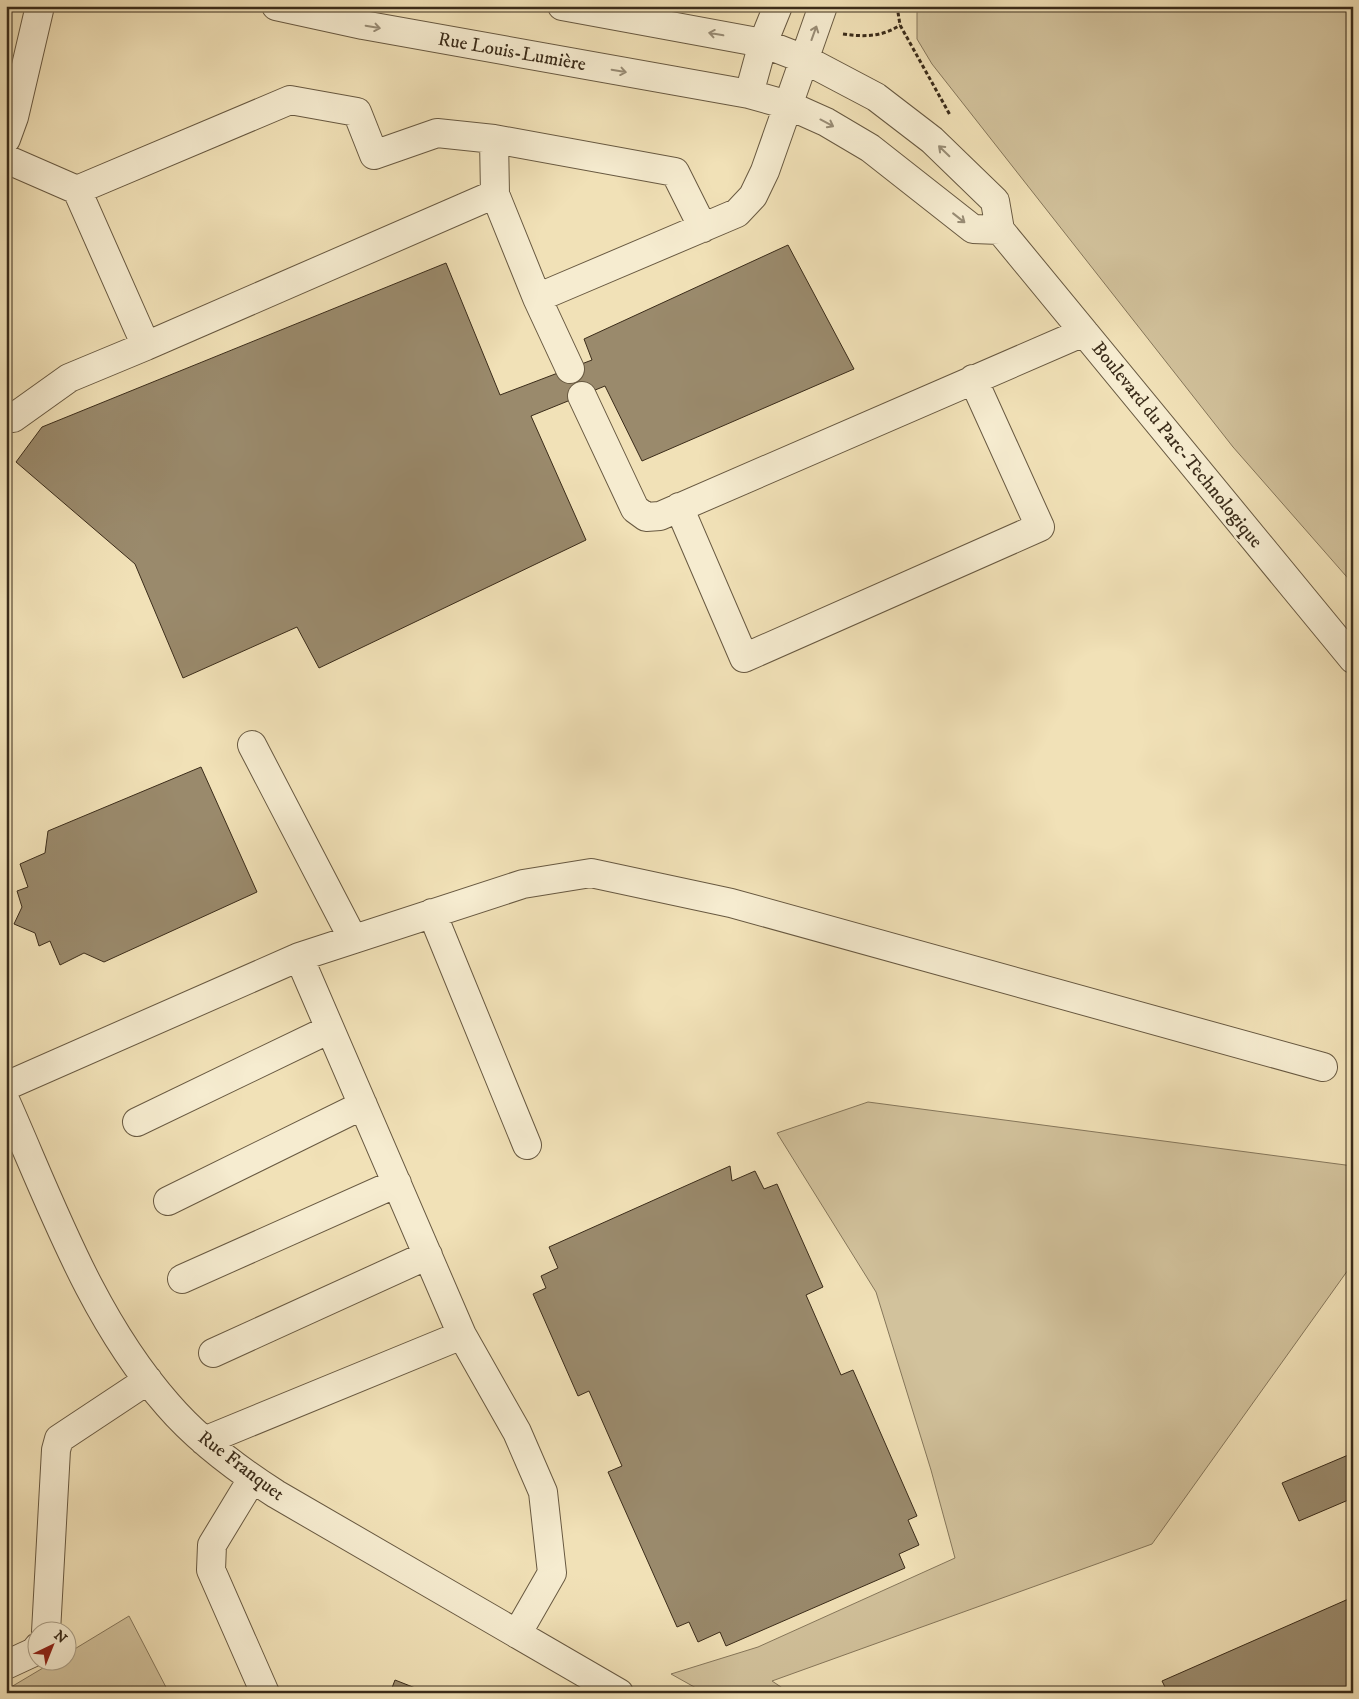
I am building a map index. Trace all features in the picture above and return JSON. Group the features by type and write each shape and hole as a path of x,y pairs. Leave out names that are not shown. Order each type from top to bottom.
{"street":[{"path":"6,139 14,117 40,6"},
{"name":"Rue Louis-Lumière","path":"276,6 363,25 749,94"},
{"path":"562,6 764,43"},
{"path":"778,6 764,43 749,94 788,105 826,122 870,148 973,230 1000,230"},
{"path":"537,298 737,214 754,196 765,171 823,6"},
{"name":"Boulevard du Parc-Technologique","path":"764,43 804,59 876,97 932,140 995,201 1000,230 1353,659"},
{"path":"77,190 290,100 357,112 374,155 436,133 494,139 675,172 703,228"},
{"path":"494,139 495,194 537,298 570,369"},
{"path":"6,159 77,190 146,346"},
{"path":"8,418 69,378 495,194"},
{"path":"582,396 635,509 646,517 660,516 1084,332"},
{"path":"679,507 744,658 1040,528 973,379"},
{"path":"252,745 353,939"},
{"path":"6,1086 299,956 524,884 590,872 731,903 1323,1067"},
{"path":"432,913 527,1145"},
{"path":"299,956 462,1335 517,1432 543,1492 552,1574 517,1634"},
{"path":"136,1122 330,1029"},
{"name":"Rue Franquet","path":"6,1102 76,1262 112,1327 168,1406 204,1441 252,1479 618,1693"},
{"path":"168,1201 363,1105"},
{"path":"182,1279 397,1183"},
{"path":"213,1353 428,1255"},
{"path":"204,1441 462,1335"},
{"path":"47,1622 56,1450 59,1439 148,1380"},
{"path":"252,1479 212,1545 211,1570 265,1693"},
{"path":"6,1665 28,1655"}],"path":[{"path":"898,6 900,25"}],"shaded area":[{"path":"917,6 1353,6 1353,584 1233,447 932,64 917,39"},
{"path":"868,1102 1353,1166 1353,1263 1152,1544 772,1681 790,1693 705,1693 671,1674 758,1647 955,1558 931,1470 876,1292 777,1133"},
{"path":"129,1616 169,1693 6,1693 6,1690 36,1672 78,1672 78,1647"}],"building":[{"path":"788,245 854,369 642,461 605,386 531,416 586,540 319,668 297,627 183,678 135,564 16,462 42,427 446,263 500,395 592,360 584,339"},
{"path":"201,767 257,892 104,962 84,953 60,965 50,941 39,946 35,933 14,924 22,907 17,891 28,887 20,864 45,853 48,831"},
{"path":"730,1166 732,1181 755,1171 764,1189 777,1184 823,1287 806,1295 841,1375 853,1370 917,1516 908,1520 919,1545 899,1554 905,1568 726,1646 720,1632 698,1642 689,1622 677,1627 608,1472 622,1466 589,1391 578,1396 533,1294 546,1288 541,1276 558,1268 549,1247"},
{"path":"1353,1453 1353,1498 1299,1521 1282,1483"},
{"path":"1353,1597 1353,1693 1168,1693 1162,1681"},
{"path":"395,1680 428,1693 390,1693"}]}
